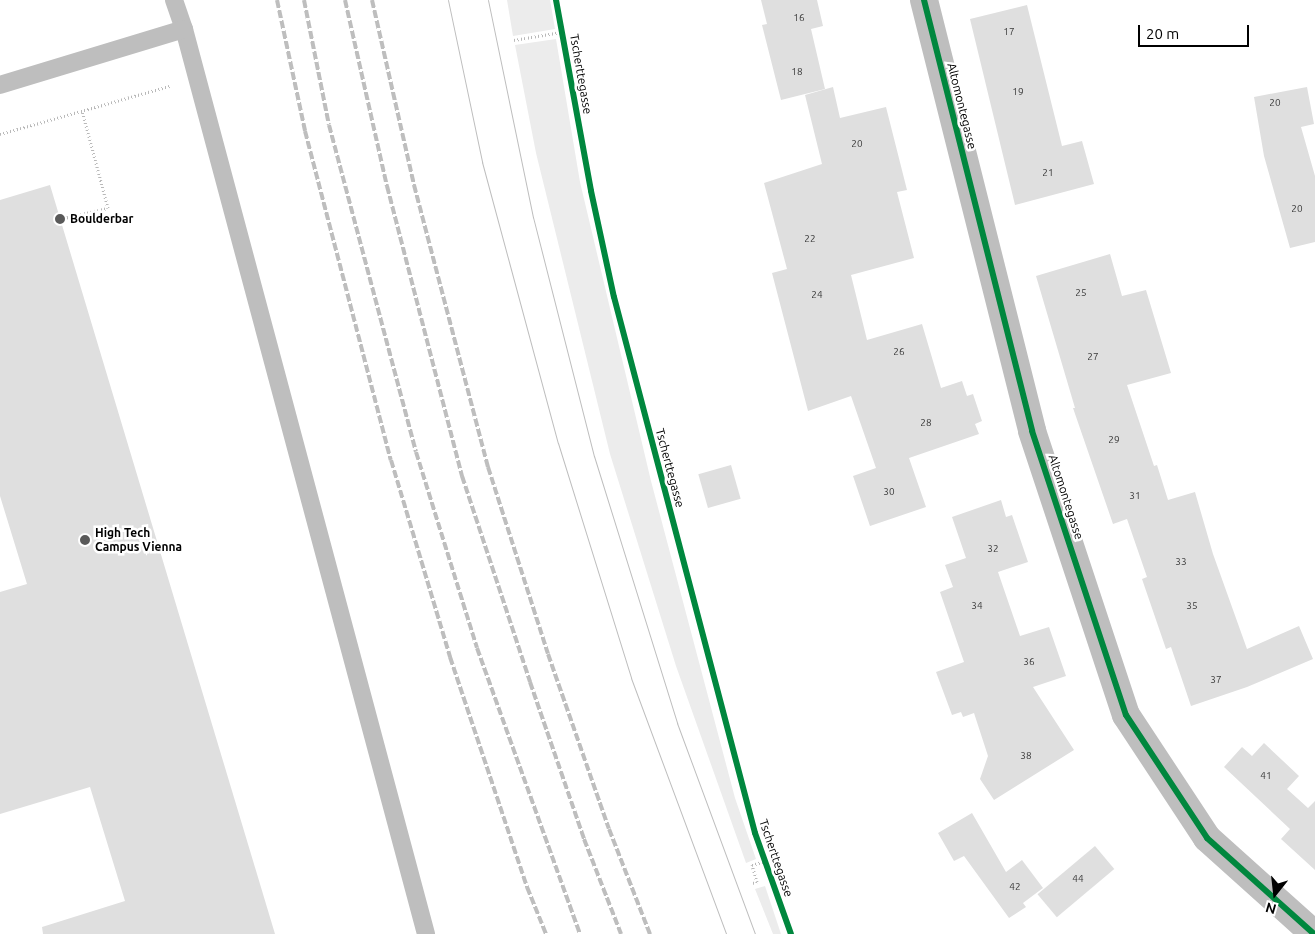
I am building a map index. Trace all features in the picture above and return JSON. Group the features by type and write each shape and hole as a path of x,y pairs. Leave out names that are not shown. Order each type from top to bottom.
{"street":[{"name":"Altomontegasse","path":"924,0 1032,431 1126,715 1207,838 1314,934"}],"lane":[{"path":"174,0 184,29 426,934"},
{"path":"0,85 184,29"}],"path":[{"path":"514,40 562,32"},
{"path":"0,134 197,79"},
{"path":"60,219 108,208 82,110"},
{"path":"753,883 757,882 752,865 765,861"}],"shaded area":[{"path":"507,0 550,0 555,29 513,36"},
{"path":"556,39 580,182 651,481 735,798 756,859 746,863 676,666 610,454 536,153 515,45"},
{"path":"765,886 781,934 773,934 755,889"}],"building":[{"path":"761,0 817,0 823,26 811,29 825,89 781,100 762,25 767,24"},
{"path":"1027,5 1062,146 1082,141 1094,184 1015,205 970,19"},
{"path":"833,87 840,118 886,107 907,190 897,192 914,258 851,275 867,340 922,324 941,388 962,381 967,396 973,394 982,421 975,424 979,434 909,458 926,507 870,526 853,476 876,468 851,396 808,411 772,273 787,269 764,183 822,164 805,95"},
{"path":"1307,87 1314,124 1301,127 1315,176 1315,242 1290,248 1264,156 1254,97"},
{"name":"High Tech Campus Vienna","path":"50,185 275,934 43,934 42,927 125,901 90,787 0,814 0,592 27,584 0,496 0,200"},
{"path":"1110,254 1122,296 1146,290 1171,373 1127,385 1154,466 1157,465 1168,500 1195,492 1213,554 1247,649 1299,626 1313,659 1247,687 1191,706 1171,647 1166,649 1142,579 1147,577 1127,519 1113,524 1073,408 1075,408 1036,276"},
{"path":"731,465 741,499 708,508 698,474"},
{"path":"1001,500 1006,517 1012,515 1028,562 998,572 1020,636 1049,627 1066,676 1033,687 1074,750 994,800 980,779 988,756 974,713 963,717 961,712 952,715 936,672 964,662 940,592 953,587 945,565 966,558 952,517"},
{"path":"1264,743 1299,776 1287,789 1308,808 1315,801 1315,870 1281,839 1290,829 1224,767 1242,747 1252,756"},
{"path":"972,813 1006,872 1022,860 1043,888 1023,903 1026,907 1009,918 964,856 954,861 938,833"},
{"path":"1095,846 1114,869 1057,917 1038,894"}],"tram line":[{"path":"448,0 482,162 558,443 631,678 726,934"},
{"path":"488,0 533,217 594,456 677,723 755,934"}],"railway":[{"path":"277,0 305,131 391,460 450,657 527,887 546,934"},
{"path":"304,0 329,125 416,452 477,648 580,934"},
{"path":"345,0 387,186 462,476 584,839 621,934"},
{"path":"372,0 414,185 488,467 548,654 609,829 650,934"}],"cycle path":[{"name":"Tscherttegasse","path":"556,0 591,191 614,297 755,833 791,934"},
{"path":"924,0 1032,431 1126,715 1207,838 1314,934"}],"place":[{"name":"Boulderbar","path":"60,219"},
{"name":"High Tech Campus Vienna","path":"85,540"}]}
